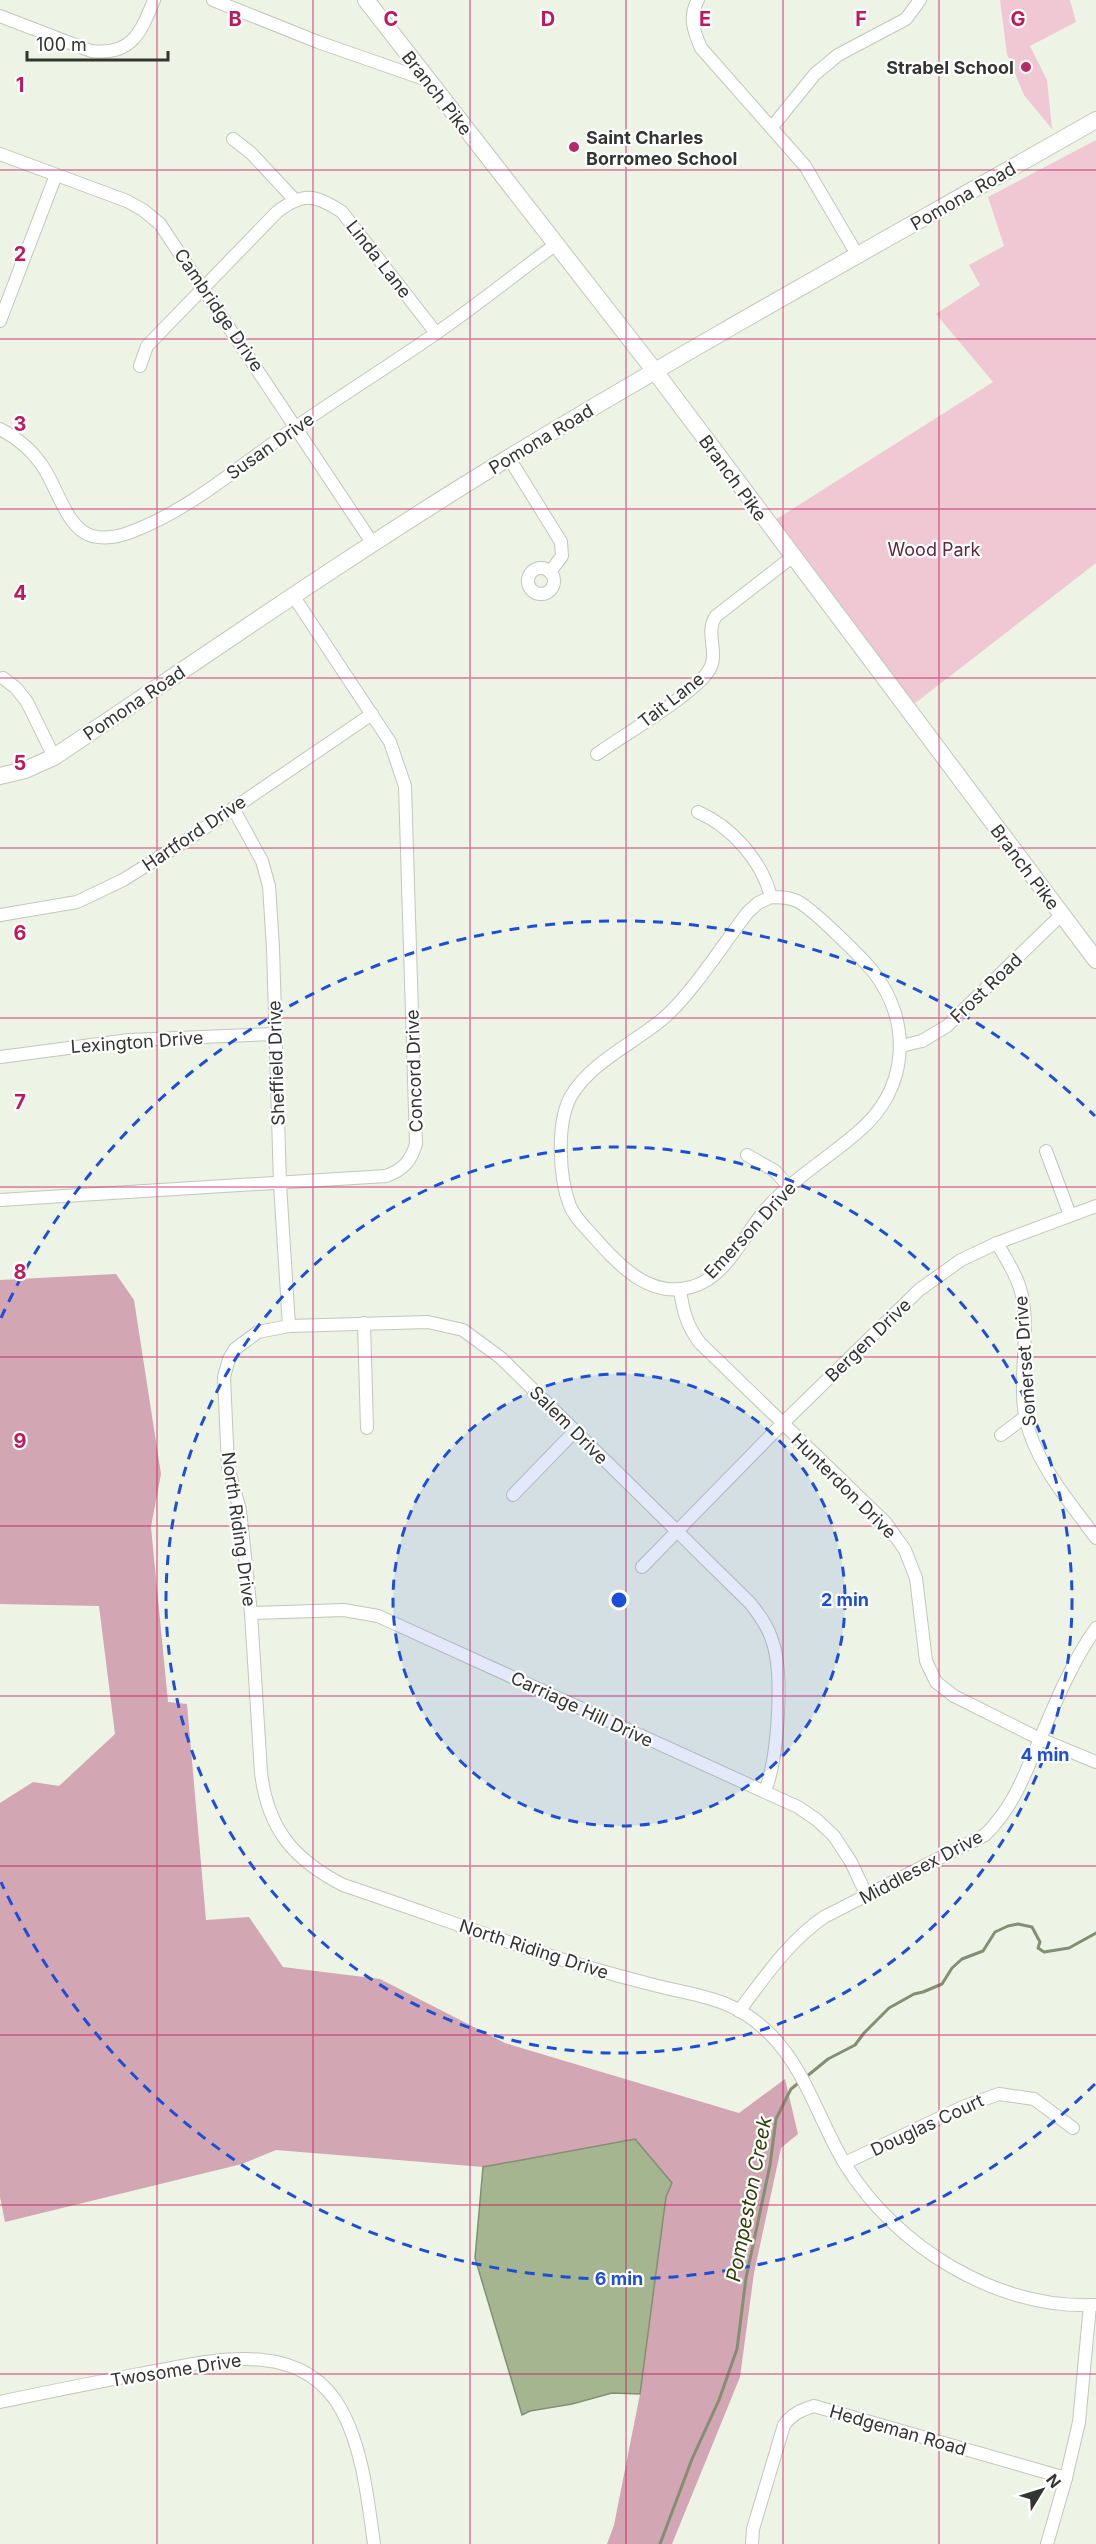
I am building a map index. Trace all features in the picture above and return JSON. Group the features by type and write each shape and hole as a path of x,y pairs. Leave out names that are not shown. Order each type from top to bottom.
{"street":[{"path":"0,16 91,51 114,51 134,40 144,25 154,0"},
{"path":"213,0 318,42 427,80"},
{"name":"Branch Pike","path":"366,0 654,370 1096,960"},
{"path":"698,0 693,11 693,30 701,48 772,127 816,183 858,256"},
{"path":"772,127 823,68 838,55 906,19 920,0"},
{"name":"Pomona Road","path":"0,776 25,770 54,757 373,544 508,458 654,370 1096,120"},
{"path":"140,366 147,346 277,212 294,199 251,153 233,139"},
{"name":"Cambridge Drive","path":"0,154 127,201 160,224 373,544"},
{"path":"0,321 56,175"},
{"name":"Linda Lane","path":"294,199 308,197 329,203 342,212 436,333"},
{"name":"Susan Drive","path":"0,429 20,440 42,465 75,525 91,536 109,538 137,530 186,504 436,333 555,245"},
{"path":"508,458 561,542 562,556 550,572"},
{"name":"Tait Lane","path":"597,754 676,699 707,674 713,660 710,628 716,616 792,557"},
{"name":"Concord Drive","path":"0,1200 386,1176 407,1164 416,1144 405,786 390,742 294,597"},
{"path":"3,678 16,688 27,702 54,757"},
{"name":"Hartford Drive","path":"0,915 77,902 123,880 372,714"},
{"name":"Sheffield Drive","path":"232,808 262,861 269,886 280,1184 289,1326"},
{"path":"680,1290 661,1289 639,1280 610,1256 577,1218 571,1207 564,1184 561,1161 563,1117 571,1097 585,1078 666,1016 683,998 748,912 758,903 771,897 768,884 743,847 715,820 698,812"},
{"name":"Emerson Drive","path":"680,1290 713,1276 729,1259 766,1209 788,1186 859,1131 877,1112 895,1078 901,1033 887,993 862,959 805,906 785,897 771,897"},
{"name":"Frost Road","path":"901,1046 921,1041 947,1026 1061,915"},
{"name":"Lexington Drive","path":"0,1057 60,1047 129,1040 275,1034"},
{"path":"1046,1151 1070,1215"},
{"path":"747,1155 775,1171 788,1186"},
{"name":"Bergen Drive","path":"642,1567 676,1530 919,1290 961,1260 997,1243 1096,1206"},
{"name":"Somerset Drive","path":"997,1243 1020,1289 1024,1309 1025,1418 1029,1435 1045,1467 1096,1538"},
{"name":"Hunterdon Drive","path":"680,1290 683,1312 691,1331 700,1343 885,1522 905,1550 916,1578 926,1661 936,1682 954,1696 1040,1739 1096,1762"},
{"name":"Salem Drive","path":"226,1418 224,1377 229,1359 235,1349 258,1332 289,1326 428,1322 462,1330 501,1358 573,1432 751,1604 765,1623 773,1641 777,1671 777,1747 765,1791"},
{"path":"364,1323 367,1428"},
{"name":"North Riding Drive","path":"226,1418 228,1467 240,1510 251,1613 264,1798 276,1828 293,1851 307,1863 343,1885 532,1950 658,1986 701,1994 739,2011 770,2034 788,2054 809,2090 845,2163 866,2194 888,2218 936,2258 972,2277 1030,2297 1093,2305"},
{"path":"1001,1435 1025,1418"},
{"path":"513,1495 573,1432"},
{"name":"Carriage Hill Drive","path":"251,1613 344,1610 378,1616 646,1740 765,1791 817,1820 834,1836 851,1862 867,1896"},
{"name":"Middlesex Drive","path":"739,2011 782,1955 806,1930 824,1917 985,1834 998,1822 1014,1800 1063,1686 1096,1628"},
{"name":"Douglas Court","path":"845,2163 965,2106 999,2094 1034,2099 1073,2128"},
{"path":"1047,2544 1079,2422 1093,2305"},
{"name":"Twosome Drive","path":"0,2402 215,2360 255,2358 291,2366 320,2384 342,2410 357,2452 374,2544"},
{"name":"Hedgeman Road","path":"752,2544 753,2529 784,2425 791,2416 814,2406 1066,2478"}],"green space":[{"name":"Strabel School","path":"1000,0 1070,0 1076,22 1030,46 1047,80 1052,129 1024,95 1007,54"},
{"name":"Wood Park","path":"1096,140 1096,563 914,704 775,520 993,382 936,314 980,285 969,265 1004,246 988,197"}],"shaded area":[{"path":"116,1274 134,1300 161,1474 151,1527 168,1702 187,1704 206,1920 249,1917 283,1967 380,1979 505,2043 739,2113 785,2079 798,2134 781,2148 754,2273 740,2377 672,2544 607,2544 614,2525 640,2394 666,2197 672,2183 635,2139 483,2167 276,2150 242,2164 5,2222 0,2197 0,1803 33,1782 59,1786 115,1734 99,1606 0,1604 0,1280"},
{"path":"635,2139 672,2183 666,2197 640,2394 612,2393 572,2404 530,2411 522,2415 475,2258 483,2167"}],"waterway":[{"name":"Pompeston Creek","path":"806,2077 828,2059 855,2045 889,2008 914,1994 942,1984 952,1968 962,1959 983,1951 995,1932 1018,1924 1032,1927 1040,1942 1038,1948 1044,1952 1069,1948 1096,1933"},
{"name":"Pompeston Creek","path":"660,2544 692,2459 719,2400 737,2349 746,2278 770,2165 776,2119 791,2089 801,2081"}],"place":[{"name":"Strabel School","path":"1026,67"},
{"name":"Saint Charles Borromeo School","path":"574,147"}]}
